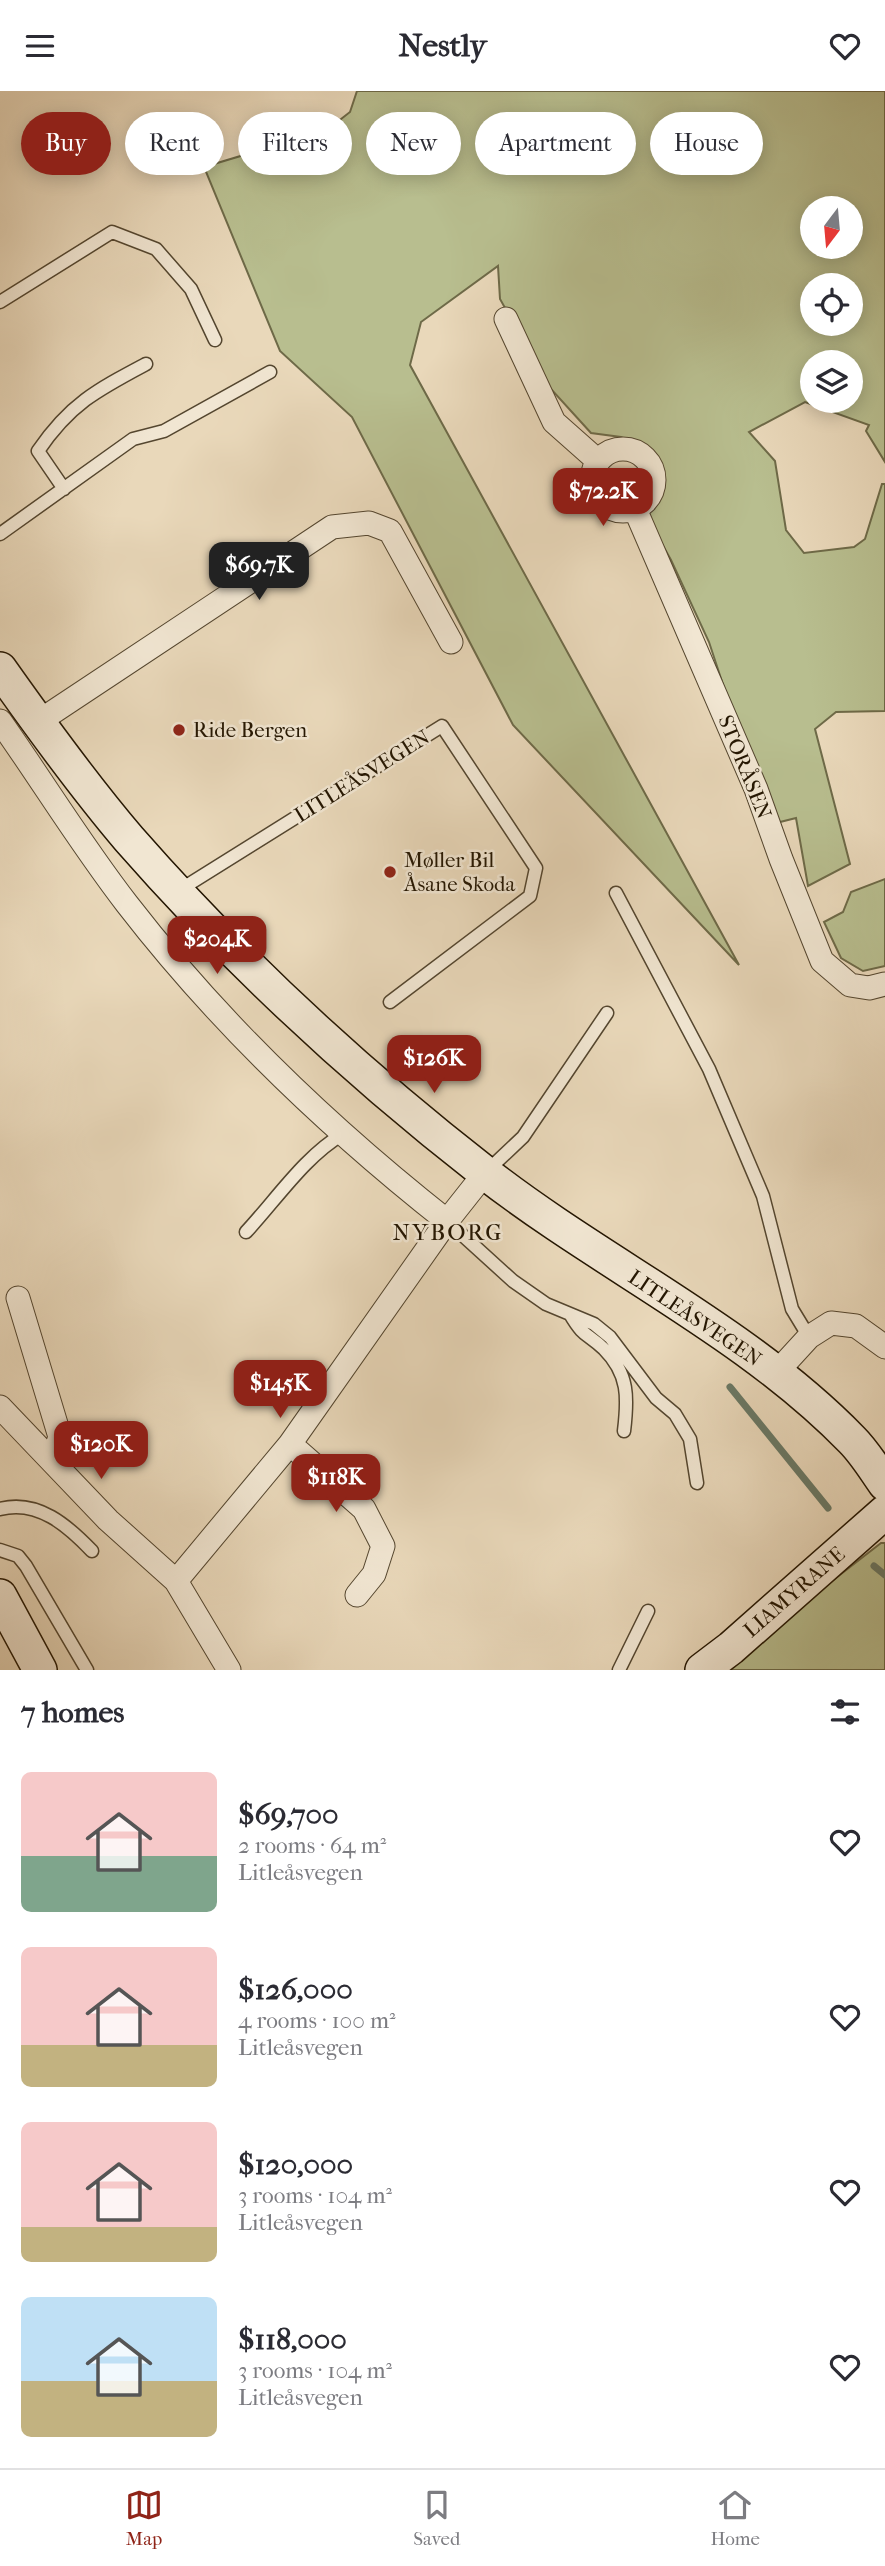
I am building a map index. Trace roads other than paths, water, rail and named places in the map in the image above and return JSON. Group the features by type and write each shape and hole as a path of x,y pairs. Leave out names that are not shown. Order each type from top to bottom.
{"street":[{"path":"506,319 554,422 598,461"},
{"path":"615,450 636,451 644,457 654,474 654,485 644,503 635,509 615,510 599,499 592,480 598,461 615,450"},
{"name":"STORÅSEN","path":"635,509 756,789 822,961 850,985 869,988 885,984"},
{"path":"38,722 332,527 369,523 390,531 451,642"},
{"name":"LITLEÅSVEGEN","path":"0,669 128,838 242,958 351,1060 485,1173 579,1241 776,1373 854,1442 885,1484"},
{"path":"0,721 97,863 157,942 292,1089 447,1221"},
{"path":"0,755 10,753 26,758"},
{"path":"176,1581 290,1444 447,1221 485,1173"},
{"path":"18,1299 60,1437 52,1460"},
{"path":"776,1373 809,1337 831,1323 856,1327 885,1347"},
{"path":"0,1407 108,1520 176,1581 229,1670"},
{"path":"290,1444 364,1509 383,1546 374,1574 357,1595"},
{"name":"LIAMYRANE","path":"702,1670 731,1648 885,1512"},
{"path":"0,1596 40,1670"}],"lane":[{"path":"0,302 112,232 156,249 191,289 215,340"},
{"path":"64,489 38,451 55,425 87,395 146,364"},
{"path":"0,534 133,439 164,432 270,372"},
{"name":"LITLEÅSVEGEN","path":"178,891 442,726 536,869 530,896 390,1002"},
{"path":"615,894 709,1069 763,1196 792,1309 809,1337"},
{"path":"485,1173 523,1137 607,1013"},
{"path":"246,1233 299,1173 332,1140 344,1133"},
{"path":"447,1221 513,1281 546,1304 594,1324 610,1337 656,1398 675,1414 690,1439 697,1483"},
{"path":"570,1314 581,1334 603,1349 626,1379 628,1400 624,1431"},
{"path":"0,1509 27,1508 52,1517 92,1552"},
{"path":"0,1550 18,1556 26,1566 87,1670"},
{"path":"619,1670 648,1611"}],"waterway":[{"path":"730,1387 828,1508"},
{"path":"874,1566 885,1575"}],"place":[{"name":"Ride Bergen","path":"179,730"},
{"name":"Møller Bil Åsane Skoda","path":"390,872"}],"district":[{"name":"NYBORG","path":"448,1232"}]}
